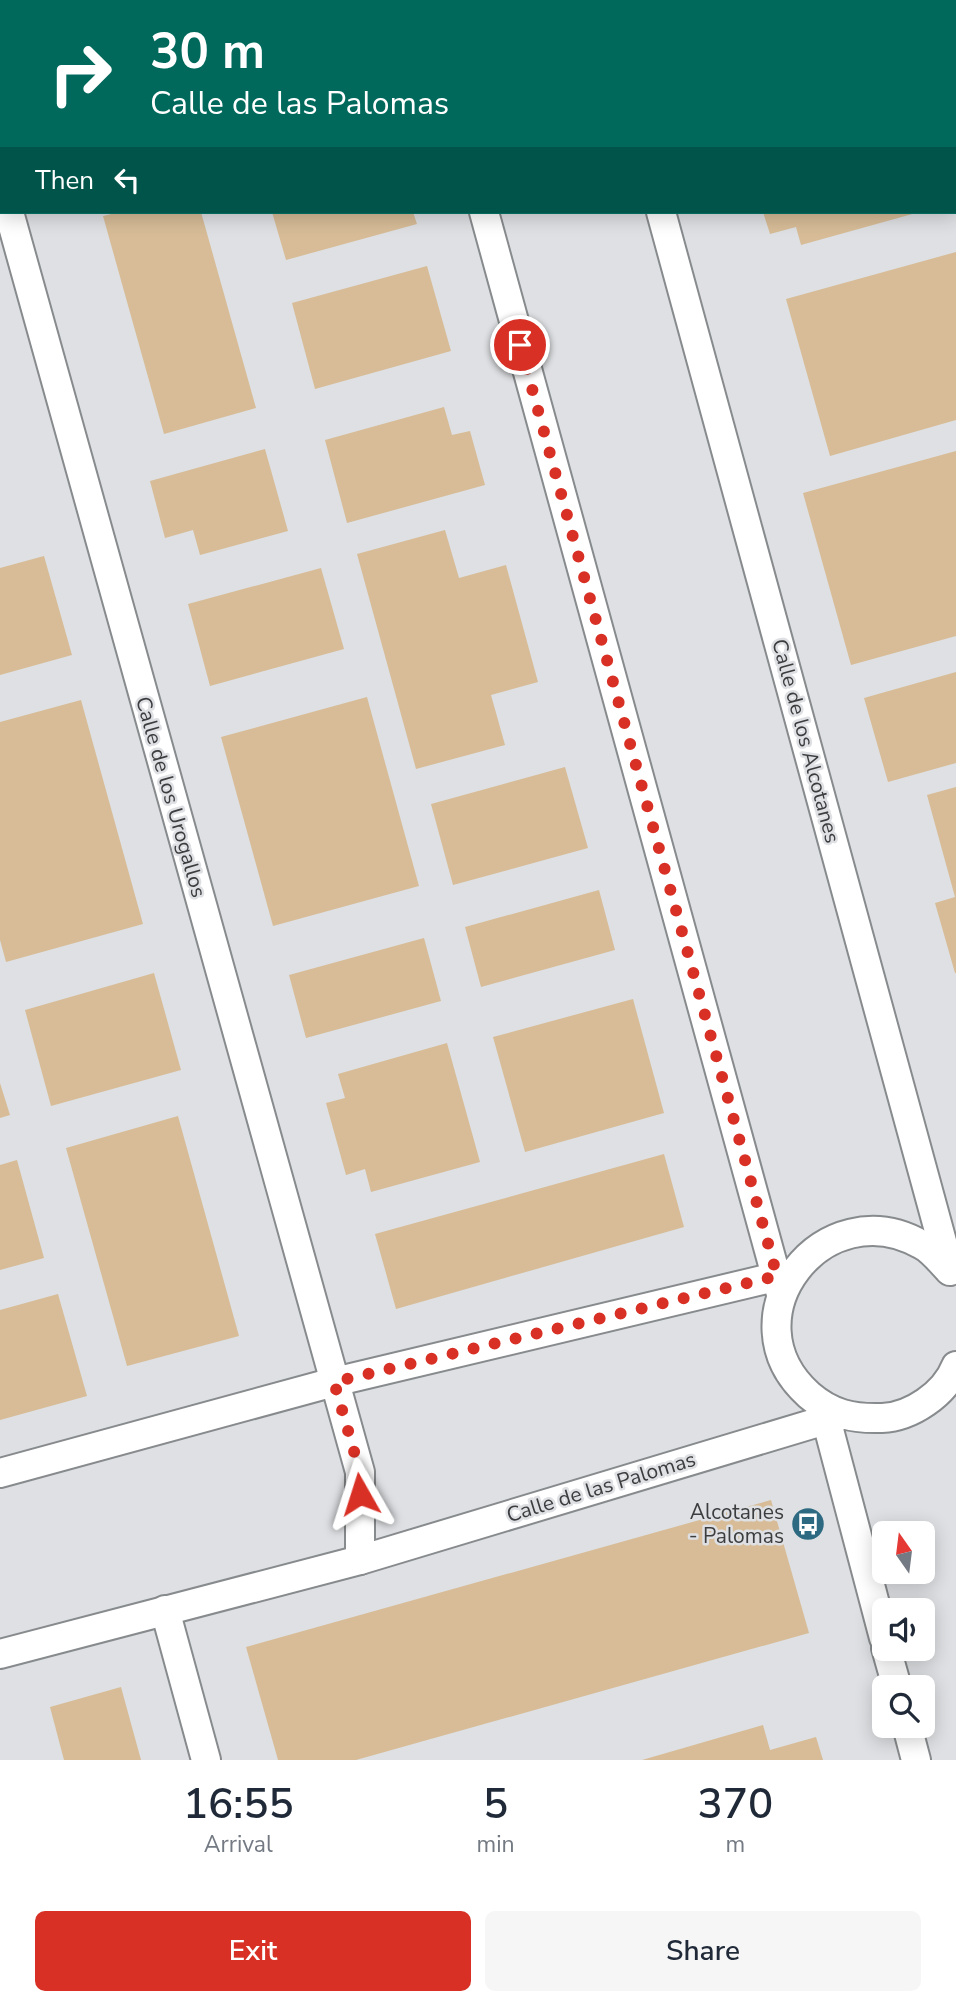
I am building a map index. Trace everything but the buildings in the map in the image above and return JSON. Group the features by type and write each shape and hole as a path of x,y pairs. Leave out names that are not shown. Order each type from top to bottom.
{"street":[{"name":"Calle de los Urogallos","path":"10,214 334,1382"},
{"path":"485,214 783,1281 777,1308 778,1347 794,1382 830,1414 858,1419 894,1418 928,1402 953,1375 956,1366"},
{"name":"Calle de los Alcotanes","path":"663,214 953,1278"},
{"path":"0,1473 334,1382 783,1281 818,1247 852,1232 889,1232 923,1245 953,1278"},
{"path":"334,1382 360,1472 360,1560"},
{"path":"830,1414 874,1598"},
{"name":"Calle de las Palomas","path":"0,1654 360,1560 830,1414"},
{"path":"165,1610 206,1760"},
{"path":"910,1738 916,1760"}],"place":[{"name":"Alcotanes - Palomas","path":"808,1524"}],"route":[{"path":"360,1494 360,1472 334,1382 777,1276 520,345"}]}
